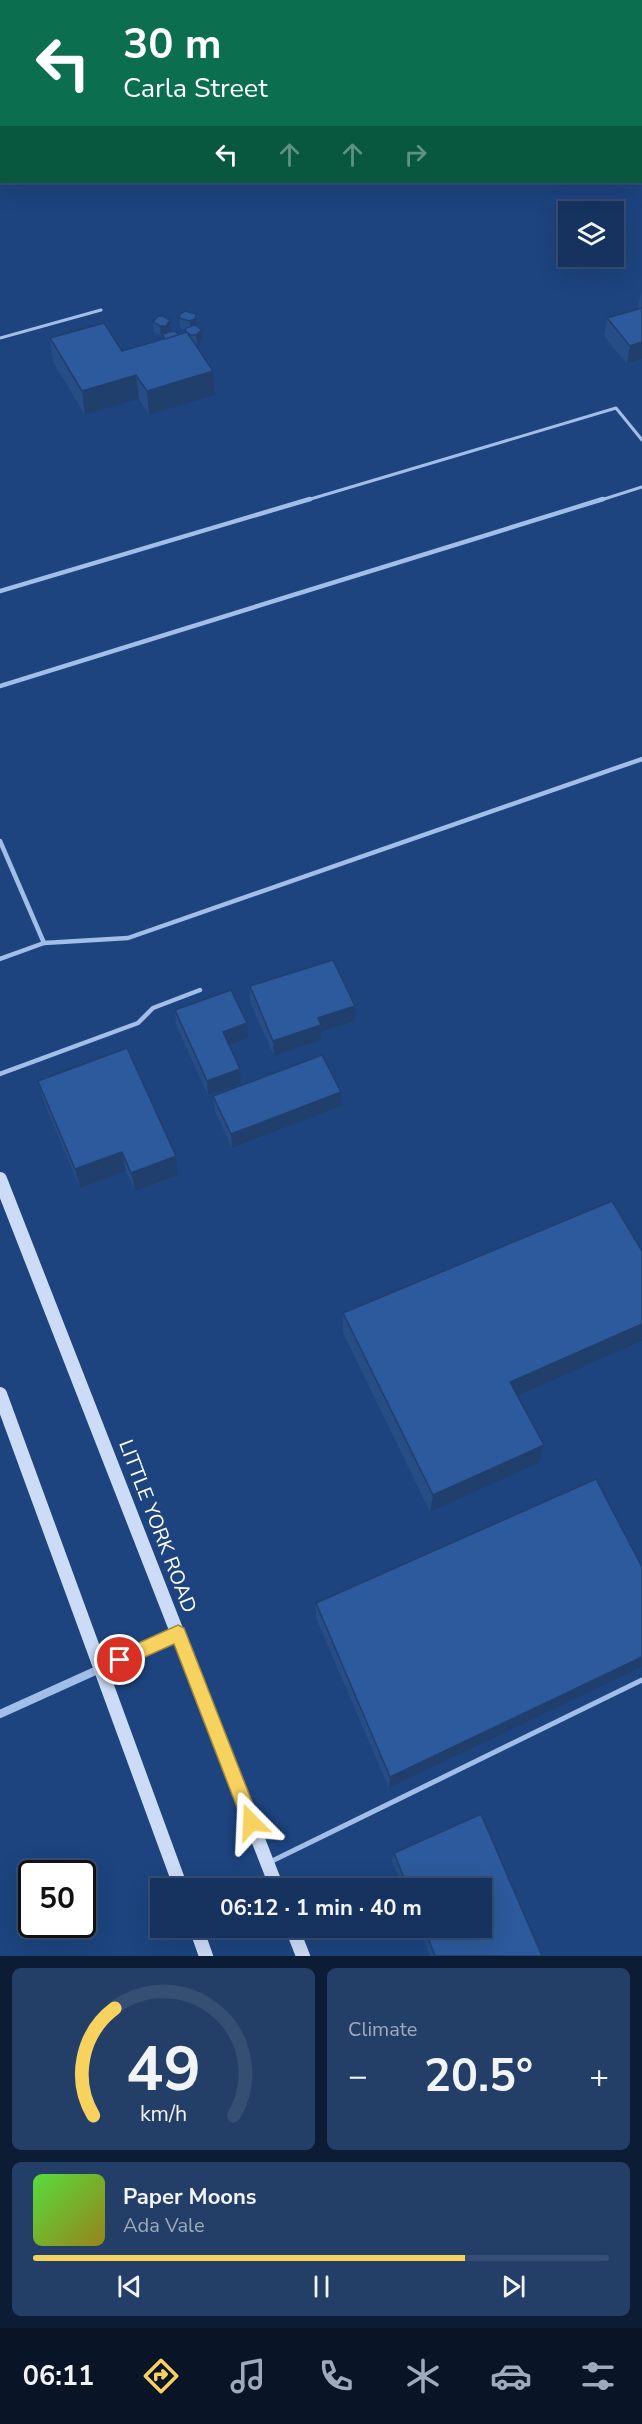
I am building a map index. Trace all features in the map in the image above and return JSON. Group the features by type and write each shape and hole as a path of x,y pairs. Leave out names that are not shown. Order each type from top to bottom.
{"main road":[{"name":"LITTLE YORK ROAD","path":"0,1179 273,1878"},
{"path":"0,1394 178,1878"},
{"path":"200,1938 206,1956"},
{"path":"296,1938 303,1956"}],"street":[{"path":"0,1714 178,1634"}],"lane":[{"path":"0,338 101,310"},
{"path":"0,591 616,408 642,440"},
{"path":"0,686 642,487"},
{"path":"0,959 44,943 128,938 642,759"},
{"path":"0,842 44,943"},
{"path":"0,1074 138,1023 153,1008 200,990"},
{"path":"267,1863 642,1680"}],"building":[{"path":"642,308 642,342 630,346 607,318"},
{"path":"185,311 196,314 195,319 190,321 179,318 180,314"},
{"path":"158,316 170,320 166,326 153,322"},
{"path":"104,323 122,351 187,332 213,371 147,391 136,375 82,391 50,338"},
{"path":"195,325 202,330 196,335 185,331 186,328"},
{"path":"174,331 178,335 164,338 163,334"},
{"path":"333,960 355,1006 318,1018 321,1025 273,1041 250,986"},
{"path":"231,990 247,1023 223,1032 240,1069 207,1081 175,1010"},
{"path":"127,1048 176,1156 131,1173 122,1152 75,1169 38,1081"},
{"path":"322,1055 341,1092 231,1134 213,1096"},
{"path":"612,1201 642,1251 642,1324 510,1382 544,1445 433,1495 343,1313"},
{"path":"596,1479 642,1567 642,1657 390,1777 316,1603"},
{"path":"481,1814 542,1956 435,1956 428,1938 492,1938 492,1878 404,1878 394,1853"}],"route":[{"path":"120,1660 178,1634 251,1822"}]}
